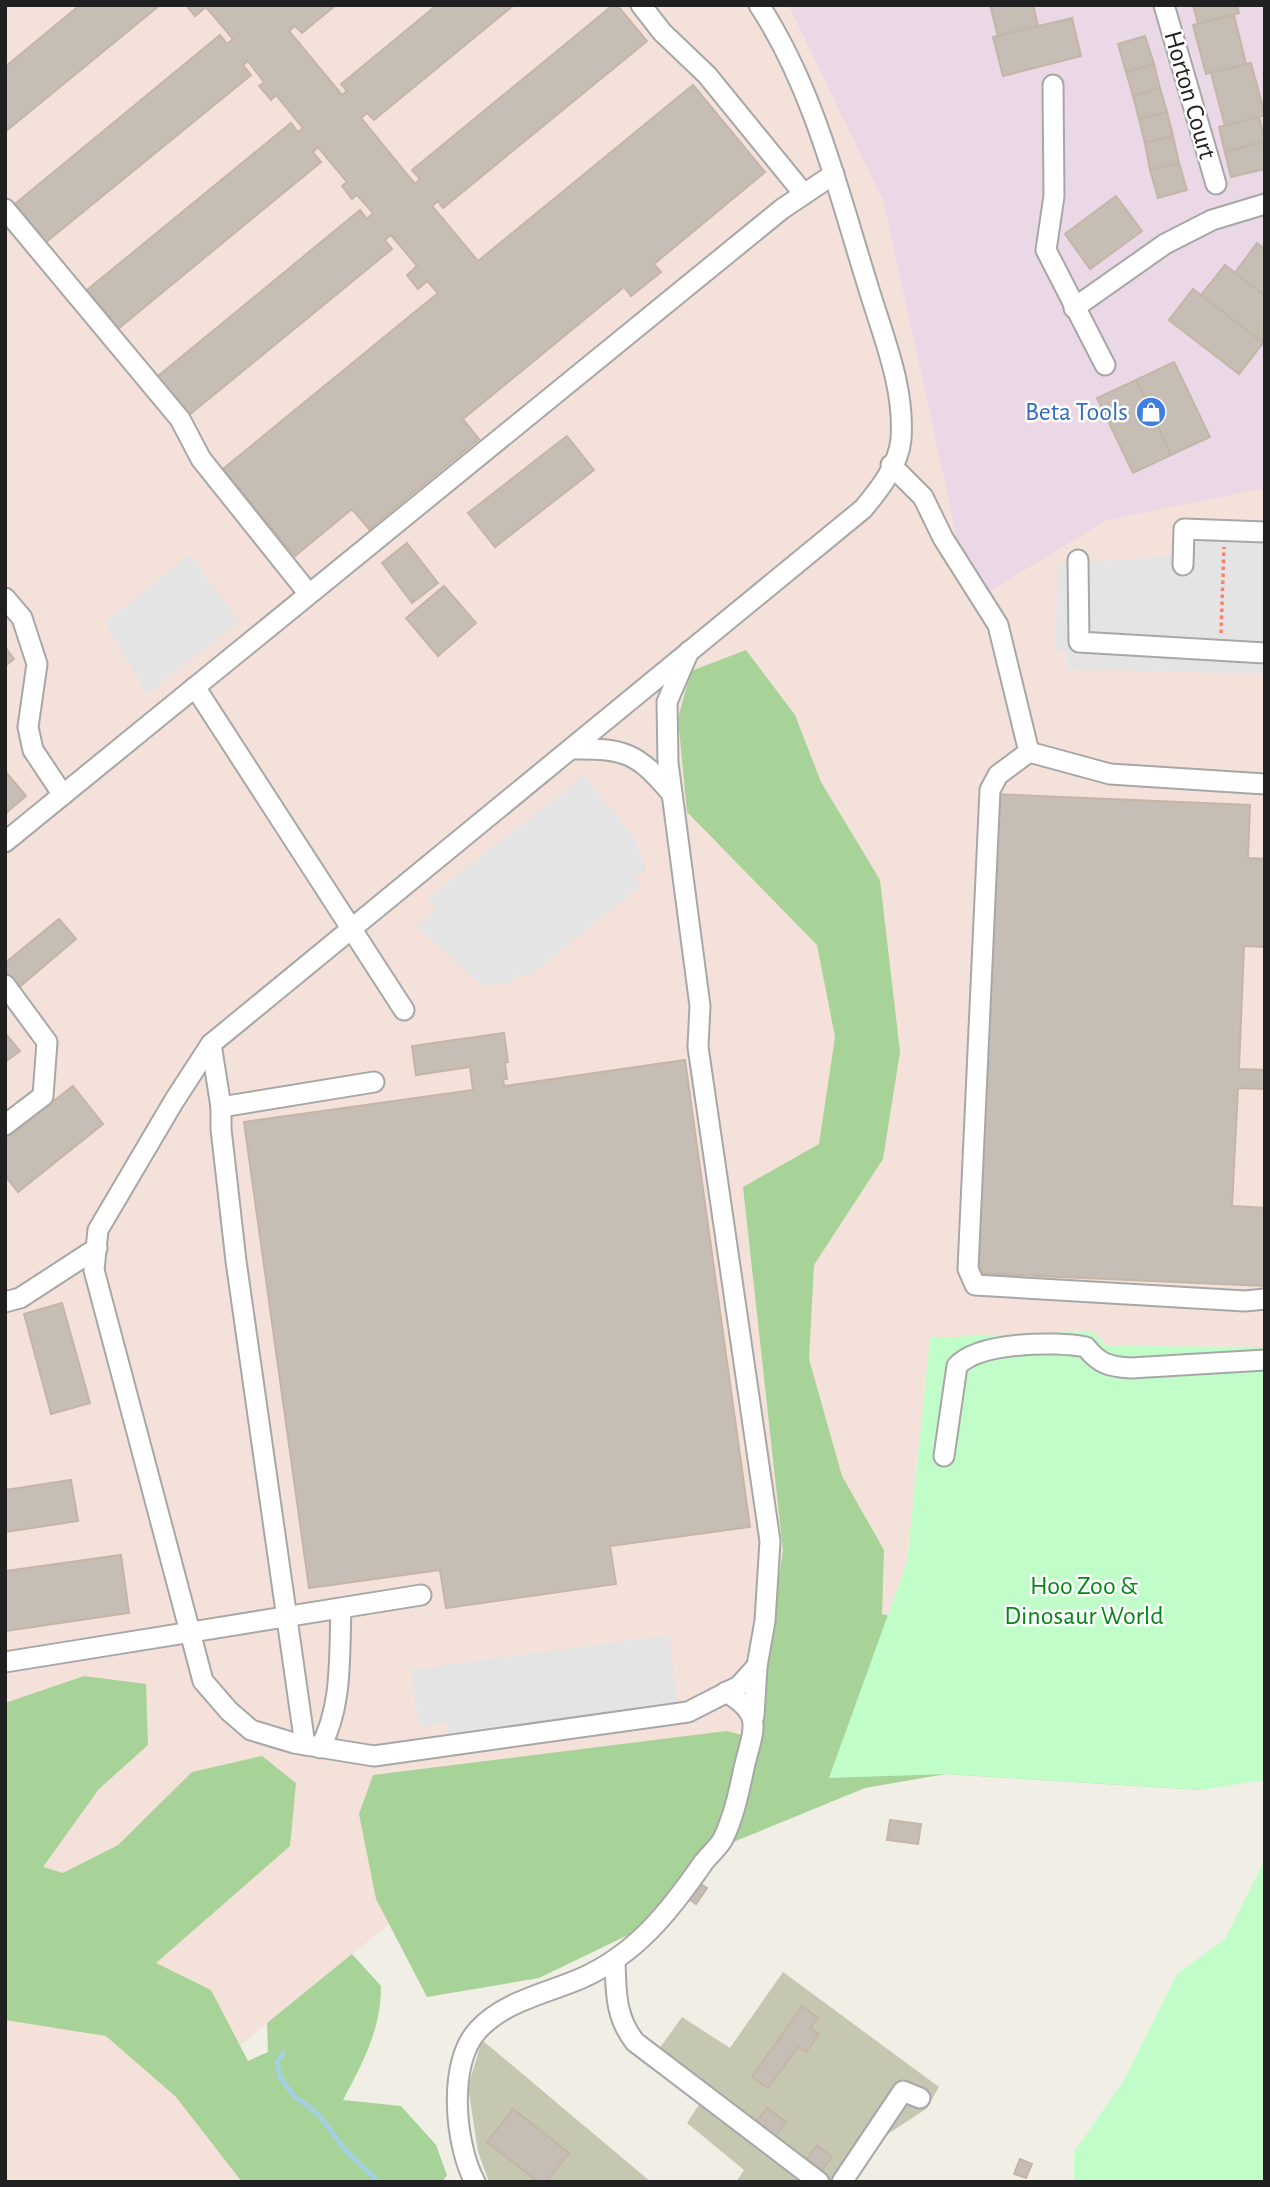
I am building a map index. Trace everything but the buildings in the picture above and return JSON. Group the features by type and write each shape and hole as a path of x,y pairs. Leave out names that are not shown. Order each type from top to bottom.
{"street":[{"path":"641,5 662,32 707,75 804,194"},
{"path":"757,1666 739,1686 688,1712 374,1756 312,1746 251,1730 229,1712 203,1681 94,1270 99,1230 211,1044 863,509 883,485 901,442 900,392 834,174 784,44 759,5"},
{"name":"Horton Court","path":"1164,5 1216,184"},
{"path":"1053,85 1054,196 1046,250 1104,365"},
{"path":"5,842 804,194 834,174"},
{"path":"1074,308 1165,244 1212,220 1265,204"},
{"path":"5,209 180,419 201,459 309,594"},
{"path":"891,465 923,496 943,538 998,625 1029,752"},
{"path":"1183,565 1184,529 1265,532"},
{"path":"1078,560 1079,642 1265,653"},
{"path":"5,598 22,618 37,664 28,727 33,750 63,795"},
{"path":"475,2182 463,2150 457,2092 461,2064 477,2030 537,1994 578,1979 615,1961 671,1909 722,1841 738,1796 754,1716 757,1666 765,1621 770,1541 698,1047 700,1006 672,794 667,702 689,651"},
{"path":"195,687 404,1010"},
{"path":"571,749 614,748 649,767 672,794"},
{"path":"1029,752 1110,774 1265,784"},
{"path":"1029,752 998,775 990,790 968,1269 975,1284 1245,1301 1265,1299"},
{"path":"5,985 47,1042 43,1097 5,1125"},
{"path":"211,1044 221,1107 221,1129 236,1261 287,1618 312,1746"},
{"path":"221,1107 374,1082"},
{"path":"5,1301 20,1298 97,1248"},
{"path":"944,1456 957,1366 965,1358 986,1350 1071,1344 1086,1346 1095,1359 1109,1367 1131,1368 1265,1360"},
{"path":"5,1662 421,1595"},
{"path":"312,1746 331,1727 336,1704 341,1609"},
{"path":"726,1692 747,1704 754,1716"},
{"path":"615,1961 616,2003 623,2027 635,2042 819,2182"},
{"path":"842,2182 903,2091 920,2098"}],"path":[{"path":"1220,650 1224,531"}],"shaded area":[{"path":"5,5 788,5 883,201 959,548 990,591 1107,520 1265,488 1265,1347 1105,1346 930,1338 907,1562 829,1778 410,1907 177,2097 242,2182 5,2182"},
{"path":"788,5 1265,5 1265,1347 959,548 883,201"},
{"path":"1176,523 1265,526 1265,674 1068,669 1067,652 1055,651 1058,564 1173,556"},
{"path":"189,555 240,621 147,694 105,623"},
{"path":"584,776 634,837 646,870 635,878 641,886 528,977 521,973 506,984 482,985 416,926 437,910 428,898"},
{"path":"669,1635 678,1706 449,1737 447,1723 419,1727 411,1670"},
{"path":"783,1972 939,2087 926,2109 880,2139 852,2182 736,2182 744,2170 687,2123 700,2103 649,2063 682,2017 730,2048"},
{"path":"482,2040 651,2182 489,2182 478,2152 468,2087"}],"green space":[{"path":"746,650 795,715 821,782 880,880 900,1052 883,1159 814,1265 809,1359 842,1476 884,1550 882,1614 912,1622 1265,1456 1202,1790 946,1774 865,1788 726,1845 653,1923 539,1978 427,1997 376,1899 359,1814 373,1775 726,1731 755,1738 783,1550 743,1187 819,1144 835,1037 817,945 687,812 678,718 691,671"},
{"name":"Hoo Zoo & Dinosaur World","path":"1093,1331 1106,1346 1265,1347 1265,1780 1202,1790 946,1774 829,1778 907,1562 930,1338"},
{"path":"84,1676 146,1684 148,1745 99,1789 43,1867 63,1873 118,1845 192,1772 262,1756 296,1783 290,1846 156,1963 211,1990 248,2061 268,2052 267,2023 352,1954 381,1986 378,2017 370,2045 343,2100 401,2106 436,2145 447,2175 442,2182 242,2182 176,2097 106,2036 5,2020 5,1703"},
{"path":"1265,1859 1265,2182 1074,2182 1074,2152 1124,2080 1177,1974 1225,1939"}],"waterway":[{"path":"283,2054 277,2062 280,2077 293,2095 319,2115 346,2151 379,2182"}],"place":[{"name":"Beta Tools","path":"1151,412"}]}
